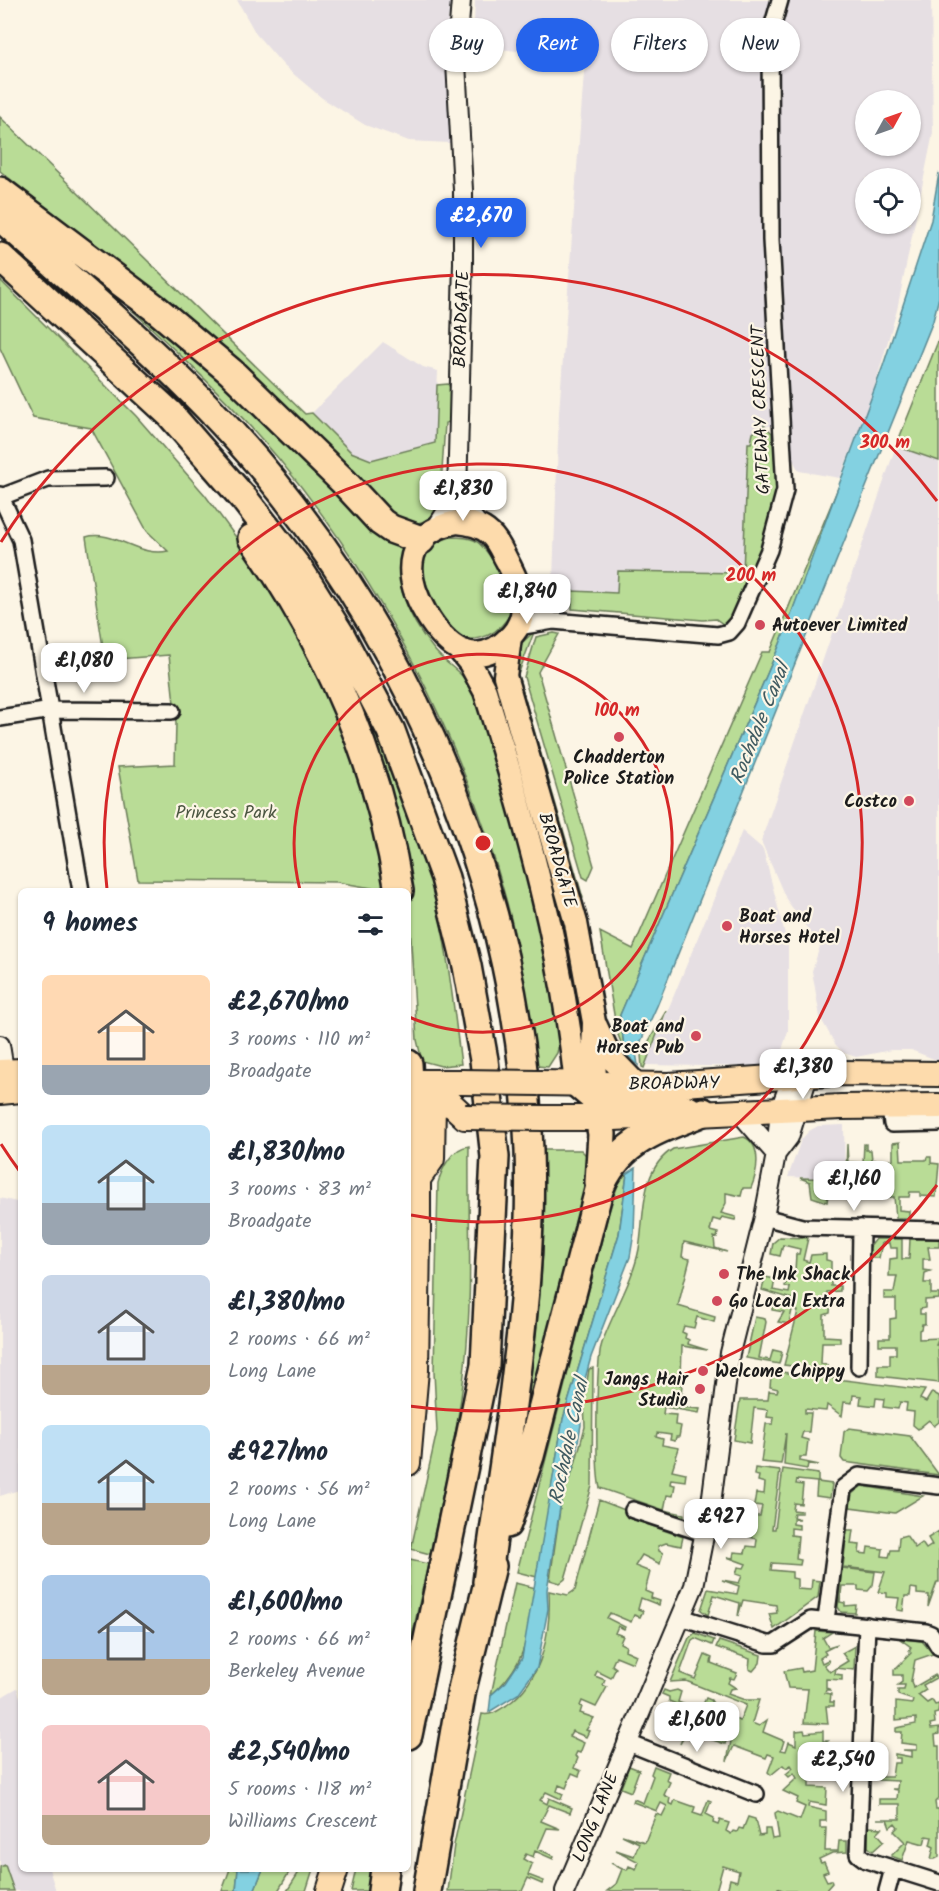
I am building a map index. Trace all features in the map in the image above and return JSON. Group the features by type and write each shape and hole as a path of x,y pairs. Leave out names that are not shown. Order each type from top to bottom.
{"highway":[{"path":"0,191 155,308 222,365 310,447 381,522 391,529 429,534"},
{"path":"0,217 135,335 195,393 272,480 323,546 381,638 415,706 475,854 502,952 517,1028 529,1149 528,1235 522,1341 487,1582 462,1689 427,1891"},
{"path":"0,257 170,414 245,500 301,572 340,634 390,731 423,812 445,878 467,966 484,1060 495,1157 486,1365 411,1721"},
{"path":"66,317 192,457 222,494 272,565 299,611 346,706 365,755 390,839 398,888"},
{"name":"BROADWAY","path":"416,1102 451,1120 465,1117 543,1118 592,1098 636,1084 669,1085 842,1073 939,1074"},
{"name":"BROADWAY","path":"416,1102 461,1082 539,1083 592,1098 703,1112 789,1109 891,1116 939,1106"},
{"path":"487,1582 530,1456 607,1159 592,1098"},
{"path":"413,1173 432,1159 416,1102"},
{"path":"411,1377 412,1160 416,1102"},
{"path":"607,1159 642,1137 703,1112"},
{"path":"329,1891 335,1872"},
{"path":"382,1891 385,1872"}],"main road":[{"path":"429,534 457,522 479,526 490,534 499,547 520,586 523,601"},
{"name":"BROADGATE","path":"429,534 410,563 410,576 418,599 436,631 448,644 460,651 470,663 485,692 543,899 592,1098"},
{"name":"BROADGATE","path":"523,601 523,613 505,658 510,696 570,900 594,1022 592,1098"},
{"path":"460,651 489,651 514,632"},
{"path":"594,1022 610,1057 636,1084"}],"street":[{"name":"BROADGATE","path":"429,534 457,495 463,263 463,190 456,63 460,0"},
{"name":"GATEWAY CRESCENT","path":"514,632 553,621 662,632 718,635 729,632 737,623 769,550 785,490 771,228 770,35 780,0"},
{"path":"81,888 52,710 21,540 0,496 48,478 106,478"},
{"path":"457,495 479,526"},
{"name":"GATEWAY CRESCENT","path":"523,601 553,621"},
{"path":"0,718 52,710 171,711"},
{"path":"0,1045 9,1081"},
{"name":"LONG LANE","path":"565,1891 626,1742 694,1586 706,1534 730,1353 764,1217 776,1154 800,1077"},
{"path":"739,1112 776,1154"},
{"name":"BROADWAY","path":"891,1116 939,1123"},
{"path":"764,1217 802,1227 939,1230"},
{"path":"859,1367 861,1228"},
{"path":"826,1620 843,1488 852,1480 865,1476 939,1486"},
{"path":"633,1510 706,1534"},
{"path":"681,1617 767,1644 774,1644 804,1622 826,1620 931,1634 939,1647"},
{"path":"867,1625 858,1854 861,1858 939,1883"},
{"path":"626,1742 756,1794"},
{"path":"887,1891 893,1869"}],"shaded area":[{"path":"237,0 451,0 448,18 429,18 429,72 447,72 450,143 409,141 365,125 322,98 284,66 256,34"},
{"path":"475,0 931,0 933,133 921,192 921,168 855,168 855,234 912,234 897,310 871,399 840,478 799,471 775,427 764,425 748,444 743,573 618,571 617,593 572,591 572,609 552,606 559,413 584,72 599,72 599,18 516,18 516,51 504,50 504,18 474,18"},
{"path":"383,342 423,367 438,371 435,443 371,460 351,452 312,413"},
{"path":"896,446 939,461 939,1061 911,1050 891,1050 856,1057 844,1053 835,1044 820,1017 812,971 820,946 786,899 761,841"},
{"path":"742,831 763,849 788,946 788,1031 780,1056 768,1067 645,1065"},
{"path":"844,1125 845,1179 788,1177 801,1140 809,1131 818,1126"},
{"path":"0,1198 18,1202 18,1490 0,1496"},
{"path":"17,1688 18,1872 50,1872 56,1891 0,1891 0,1698"}],"green space":[{"path":"0,117 305,414 312,413 351,452 371,460 435,443 437,385 448,384 452,391 450,422 445,423 440,503 442,505 437,511 422,522 411,524 397,522 150,289 0,171"},
{"path":"82,265 189,349 406,546 401,558 400,572 404,599 424,637 438,654 465,679 475,694 532,893 556,1004 560,1039 557,1053 548,1067 537,1066 512,923 489,843 468,784 444,726 386,612 352,558 278,458 183,358"},
{"name":"Princess Park","path":"0,280 136,416 205,495 263,574 311,655 370,797 388,888 372,888 337,882 138,880 118,767 175,764 176,723 169,655 105,660 86,537 107,537 147,551 168,551 147,531 91,428 33,418 0,348"},
{"path":"939,339 939,461 896,446"},
{"path":"764,425 772,433 772,441 778,441 776,501 767,531 731,619 723,624 716,619 703,620 572,609 572,591 617,593 618,571 743,573 748,443 751,443 753,433"},
{"path":"848,464 780,644 620,1015 625,1053 617,1032 600,932 633,949 762,652 770,652"},
{"path":"451,537 468,538 479,543 496,566 512,597 510,614 507,619 495,631 480,638 463,638 449,628 426,583 424,564 426,555 439,542"},
{"path":"534,632 518,675 583,898 579,899 516,690 517,647"},
{"path":"559,634 538,672 594,866 588,880 583,877 524,677 536,637"},
{"path":"326,639 376,736 418,837 438,907 461,1064 441,1066 422,1061 417,1040 411,944 411,888 405,888"},
{"path":"666,1011 644,1068 641,1055"},
{"path":"744,1137 754,1146 757,1160 751,1188 743,1188 741,1196 726,1193 726,1203 721,1213 736,1217 735,1220 722,1217 720,1221 713,1219 710,1231 718,1233 717,1238 714,1237 715,1248 727,1252 684,1242 682,1257 690,1259 678,1306 715,1317 714,1322 697,1317 694,1328 684,1326 682,1332 689,1340 688,1344 707,1350 682,1346 681,1377 661,1372 659,1380 682,1385 681,1394 683,1394 679,1407 700,1409 699,1413 664,1407 663,1414 676,1415 675,1425 681,1426 679,1437 676,1437 675,1441 670,1440 671,1435 657,1433 656,1437 663,1439 662,1445 679,1448 672,1470 686,1473 685,1481 671,1479 670,1484 675,1485 673,1496 667,1495 664,1510 684,1514 684,1517 600,1488 597,1392 600,1353 636,1261 646,1194 654,1169 673,1149"},
{"path":"900,1142 901,1160 926,1160 927,1157 931,1157 931,1163 939,1164 936,1197 920,1196 920,1192 910,1192 909,1197 899,1197 899,1210 909,1211 909,1218 896,1218 894,1197 872,1197 872,1190 865,1190 864,1197 857,1197 858,1172 846,1171 847,1144 848,1162 863,1163 864,1144 866,1144 866,1150 871,1150 872,1160 893,1160 893,1143"},
{"path":"469,1146 470,1283 465,1365 455,1436 430,1554 411,1549 437,1431 434,1372 438,1183 445,1165 453,1155"},
{"path":"543,1150 581,1150 590,1159 591,1168 519,1451 535,1339 542,1264"},
{"path":"627,1174 619,1234 563,1419 537,1577 517,1572 608,1215 620,1178"},
{"path":"800,1178 848,1179 848,1195 828,1195 827,1202 812,1197 810,1182"},
{"path":"780,1237 808,1238 803,1260 809,1262 811,1255 826,1254 826,1260 831,1261 831,1286 840,1286 840,1291 827,1292 827,1296 831,1297 830,1313 824,1315 824,1336 840,1337 840,1342 822,1342 821,1364 828,1365 827,1370 784,1365 798,1311 792,1310 789,1324 778,1322 784,1312 772,1310 773,1303 791,1308 793,1299 762,1290 765,1277 775,1279 773,1290 789,1293 790,1288 785,1286 786,1282 791,1282 795,1271 796,1254 799,1254 800,1249 783,1245 780,1256 771,1254 773,1243"},
{"path":"876,1239 902,1239 902,1259 909,1259 910,1239 939,1239 939,1247 928,1247 930,1259 923,1259 923,1270 930,1271 925,1273 924,1283 931,1283 931,1294 939,1294 939,1299 925,1300 925,1308 920,1309 920,1314 925,1314 925,1324 922,1324 919,1330 919,1339 939,1338 936,1345 938,1345 939,1383 878,1376 878,1365 890,1365 890,1354 896,1354 896,1345 879,1345 879,1338 890,1338 890,1319 896,1318 896,1299 884,1299 884,1292 894,1292 897,1276 889,1276 890,1259 897,1258 897,1248 890,1248 889,1243 882,1243 879,1258 869,1258 869,1248"},
{"path":"755,1317 765,1319 766,1322 759,1358 770,1360 773,1350 782,1352 779,1364 746,1358"},
{"path":"593,1368 592,1486 565,1579 560,1583 550,1580 562,1495 574,1468 585,1427 584,1400 589,1369"},
{"path":"781,1372 925,1390 920,1399 926,1402 932,1392 939,1396 939,1422 934,1426 929,1420 918,1429 913,1425 914,1412 906,1411 907,1403 900,1402 898,1409 883,1407 884,1399 876,1398 875,1406 860,1404 861,1396 853,1395 852,1403 844,1402 842,1416 827,1405 826,1411 805,1409 805,1413 811,1413 809,1432 803,1432 801,1438 808,1440 806,1457 800,1457 800,1461 819,1465 808,1464 807,1469 784,1465 786,1433 781,1464 761,1462 766,1424 773,1424 774,1418 767,1417 768,1410 754,1408 750,1443 734,1440 740,1400 768,1400 769,1391 777,1392 778,1389 770,1387 771,1376 780,1377"},
{"path":"849,1428 910,1436 939,1475 844,1462 841,1458 844,1432"},
{"path":"755,1468 780,1471 772,1529 775,1529 783,1469 818,1474 818,1482 832,1484 830,1498 816,1496 817,1482 797,1480 796,1484 803,1485 801,1504 794,1503 793,1510 801,1511 801,1513 794,1513 793,1517 800,1519 793,1519 793,1524 799,1525 799,1529 791,1528 791,1535 798,1536 796,1559 801,1560 800,1565 772,1563 771,1570 792,1572 792,1578 797,1579 797,1589 811,1590 812,1580 820,1581 818,1597 774,1629 769,1614 777,1613 776,1605 743,1600 738,1616 740,1603 714,1595 708,1615 701,1610 708,1589 737,1594 739,1586 722,1580 739,1583 742,1576 736,1574 738,1567 744,1568 746,1564 727,1557 733,1558 734,1552 745,1553 747,1546 756,1547 757,1539 749,1537 750,1530 738,1529 738,1524 723,1522 725,1507 739,1509 738,1520 752,1521 753,1516 760,1516 762,1506 754,1505 756,1493 764,1494 765,1483 758,1481 759,1476 754,1475"},
{"path":"862,1486 923,1496 895,1513 850,1507 852,1494"},
{"path":"599,1500 625,1510 629,1518 683,1537 681,1546 666,1543 658,1546 659,1551 663,1553 660,1564 642,1555 635,1566 650,1572 645,1591 652,1594 651,1598 660,1601 659,1605 641,1598 638,1609 643,1611 640,1617 634,1615 631,1622 610,1613 607,1618 625,1627 624,1629 618,1626 615,1633 623,1636 620,1643 626,1646 625,1650 636,1655 633,1663 616,1656 612,1665 616,1668 611,1678 597,1671 595,1676 605,1680 603,1685 607,1687 596,1707 582,1701 580,1706 582,1707 580,1713 594,1718 586,1730 589,1731 586,1737 572,1731 569,1736 584,1743 580,1753 577,1752 575,1756 578,1758 574,1768 581,1771 579,1776 572,1773 566,1788 559,1785 557,1791 563,1794 561,1799 546,1792 540,1800 547,1804 549,1798 572,1808 570,1813 549,1805 541,1821 560,1829 547,1828 538,1849 554,1856 553,1859 535,1851 533,1857 526,1854 523,1859 532,1864 528,1875 544,1881 542,1884 528,1878 522,1891 448,1891 454,1845 482,1714 498,1711 507,1705 519,1695 537,1669 546,1638 549,1591 568,1595 575,1590"},
{"path":"847,1530 853,1530 851,1544 860,1545 859,1553 867,1554 868,1547 883,1549 882,1556 889,1557 891,1550 898,1550 899,1537 906,1535 915,1548 922,1543 926,1549 932,1545 928,1538 939,1531 939,1582 937,1582 928,1607 929,1595 917,1594 917,1589 911,1588 910,1596 905,1596 903,1611 897,1610 899,1598 887,1597 887,1593 878,1592 885,1572 843,1567"},
{"path":"411,1560 428,1564 411,1640"},
{"path":"842,1568 875,1572 873,1585 868,1591 858,1590 858,1586 842,1586 840,1602 845,1603 845,1606 856,1605 855,1613 841,1612 838,1607"},
{"path":"515,1583 536,1588 528,1633 520,1659 513,1671 491,1695"},
{"path":"816,1631 832,1632 823,1638 828,1647 838,1644 824,1651 826,1654 820,1658 822,1663 828,1660 829,1662 824,1665 830,1672 836,1668 835,1674 842,1675 842,1680 826,1679 826,1688 831,1690 826,1690 825,1693 831,1694 830,1702 834,1702 834,1706 826,1706 828,1724 804,1723 808,1689 788,1688 784,1671 801,1668 802,1672 812,1670"},
{"path":"695,1633 714,1640 712,1645 695,1638 692,1640 680,1673 695,1679 705,1655 712,1658 711,1663 737,1673 734,1679 730,1678 728,1683 736,1688 730,1689 728,1694 745,1700 759,1700 752,1723 759,1726 767,1720 763,1732 784,1741 781,1750 786,1751 789,1742 796,1745 796,1731 804,1730 805,1733 823,1731 823,1741 828,1741 824,1744 826,1764 822,1764 821,1768 826,1771 821,1771 821,1779 818,1775 809,1775 809,1787 827,1788 826,1805 809,1802 808,1807 826,1811 826,1821 820,1821 820,1828 826,1828 825,1851 838,1851 839,1841 847,1841 847,1852 832,1853 819,1859 821,1863 824,1862 828,1871 823,1873 827,1881 831,1880 832,1883 825,1891 784,1891 778,1888 777,1891 727,1891 730,1879 737,1881 739,1871 723,1866 716,1891 607,1891 616,1884 622,1869 611,1863 627,1870 629,1866 636,1869 639,1862 616,1850 634,1856 639,1843 622,1835 645,1842 656,1814 662,1816 667,1806 661,1803 657,1811 633,1802 634,1799 643,1803 653,1776 651,1774 654,1766 669,1772 666,1780 670,1782 664,1795 670,1798 669,1803 673,1805 675,1800 695,1807 693,1813 702,1816 708,1800 711,1801 706,1814 714,1818 713,1823 718,1825 720,1820 729,1823 726,1831 731,1834 733,1831 737,1832 739,1828 743,1829 748,1817 755,1819 759,1836 765,1835 765,1829 770,1829 772,1839 779,1838 775,1813 778,1811 800,1820 805,1807 796,1803 798,1798 783,1791 797,1778 794,1773 789,1777 786,1774 793,1768 791,1765 786,1768 783,1765 771,1775 768,1772 774,1756 768,1754 766,1758 734,1746 727,1761 731,1741 726,1741 725,1744 710,1739 711,1734 702,1735 702,1729 695,1726 693,1732 688,1730 680,1744 685,1732 679,1730 680,1724 660,1714 678,1719 683,1707 669,1701 669,1697 662,1694 664,1690 669,1692 677,1690 681,1692 678,1702 700,1711 706,1698 711,1700 715,1707 711,1719 728,1726 731,1718 740,1721 746,1705 686,1681 670,1682 689,1638"},
{"path":"900,1639 922,1641 933,1654 915,1660 911,1681 913,1688 935,1675 936,1678 923,1685 926,1690 918,1695 927,1703 932,1700 935,1705 939,1704 938,1713 934,1714 935,1723 930,1724 931,1729 939,1728 939,1734 935,1735 936,1746 939,1746 939,1798 935,1802 936,1809 939,1809 939,1857 931,1859 934,1847 930,1845 932,1837 926,1836 924,1844 909,1840 902,1860 891,1856 905,1842 894,1831 898,1827 895,1823 890,1827 887,1819 900,1819 900,1804 879,1804 879,1799 897,1799 898,1790 892,1789 897,1789 898,1781 879,1780 879,1777 892,1777 894,1763 900,1763 900,1758 895,1758 895,1754 912,1757 912,1751 903,1750 917,1750 917,1745 901,1743 902,1732 896,1732 896,1728 916,1724 916,1718 896,1720 896,1702 912,1704 913,1700 898,1695 898,1690 904,1690 905,1685 898,1685 902,1682 902,1675 894,1675 894,1670 911,1653 909,1651 911,1647"},
{"path":"719,1641 761,1655 760,1663 753,1671 749,1669 750,1659 716,1647"},
{"path":"855,1646 854,1670 836,1668 848,1661 842,1653"},
{"path":"629,1766 639,1770 631,1792 621,1788"},
{"path":"868,1827 882,1828 877,1833 884,1841 873,1851 868,1847"},
{"path":"5,1865 14,1891 0,1891 0,1867"},
{"path":"229,1872 238,1872 236,1891 222,1891"},
{"path":"262,1872 289,1872 278,1891 254,1891"},
{"path":"299,1872 312,1872 306,1891 287,1891"},
{"path":"355,1872 370,1872 368,1891 351,1891"}],"water":[{"name":"Rochdale Canal","path":"939,173 939,297 933,321 657,1006 636,1052 638,1065 625,1053 620,1015 780,644 883,366 931,220"},
{"name":"Rochdale Canal","path":"636,1168 634,1233 630,1257 591,1357 580,1397 581,1425 573,1469 562,1495 547,1590 548,1609 537,1668 518,1694 489,1712 491,1695 506,1682 522,1658 563,1419 619,1234 627,1174"},
{"path":"238,1872 262,1872 254,1891 236,1891"}],"place":[{"name":"Autoever Limited","path":"760,625"},
{"name":"Chadderton Police Station","path":"619,737"},
{"name":"Costco","path":"909,801"},
{"name":"Boat and Horses Hotel","path":"727,926"},
{"name":"Boat and Horses Pub","path":"696,1036"},
{"name":"The Ink Shack","path":"724,1274"},
{"name":"Go Local Extra","path":"717,1301"},
{"name":"Welcome Chippy","path":"703,1371"},
{"name":"Jangs Hair Studio","path":"700,1389"}]}
